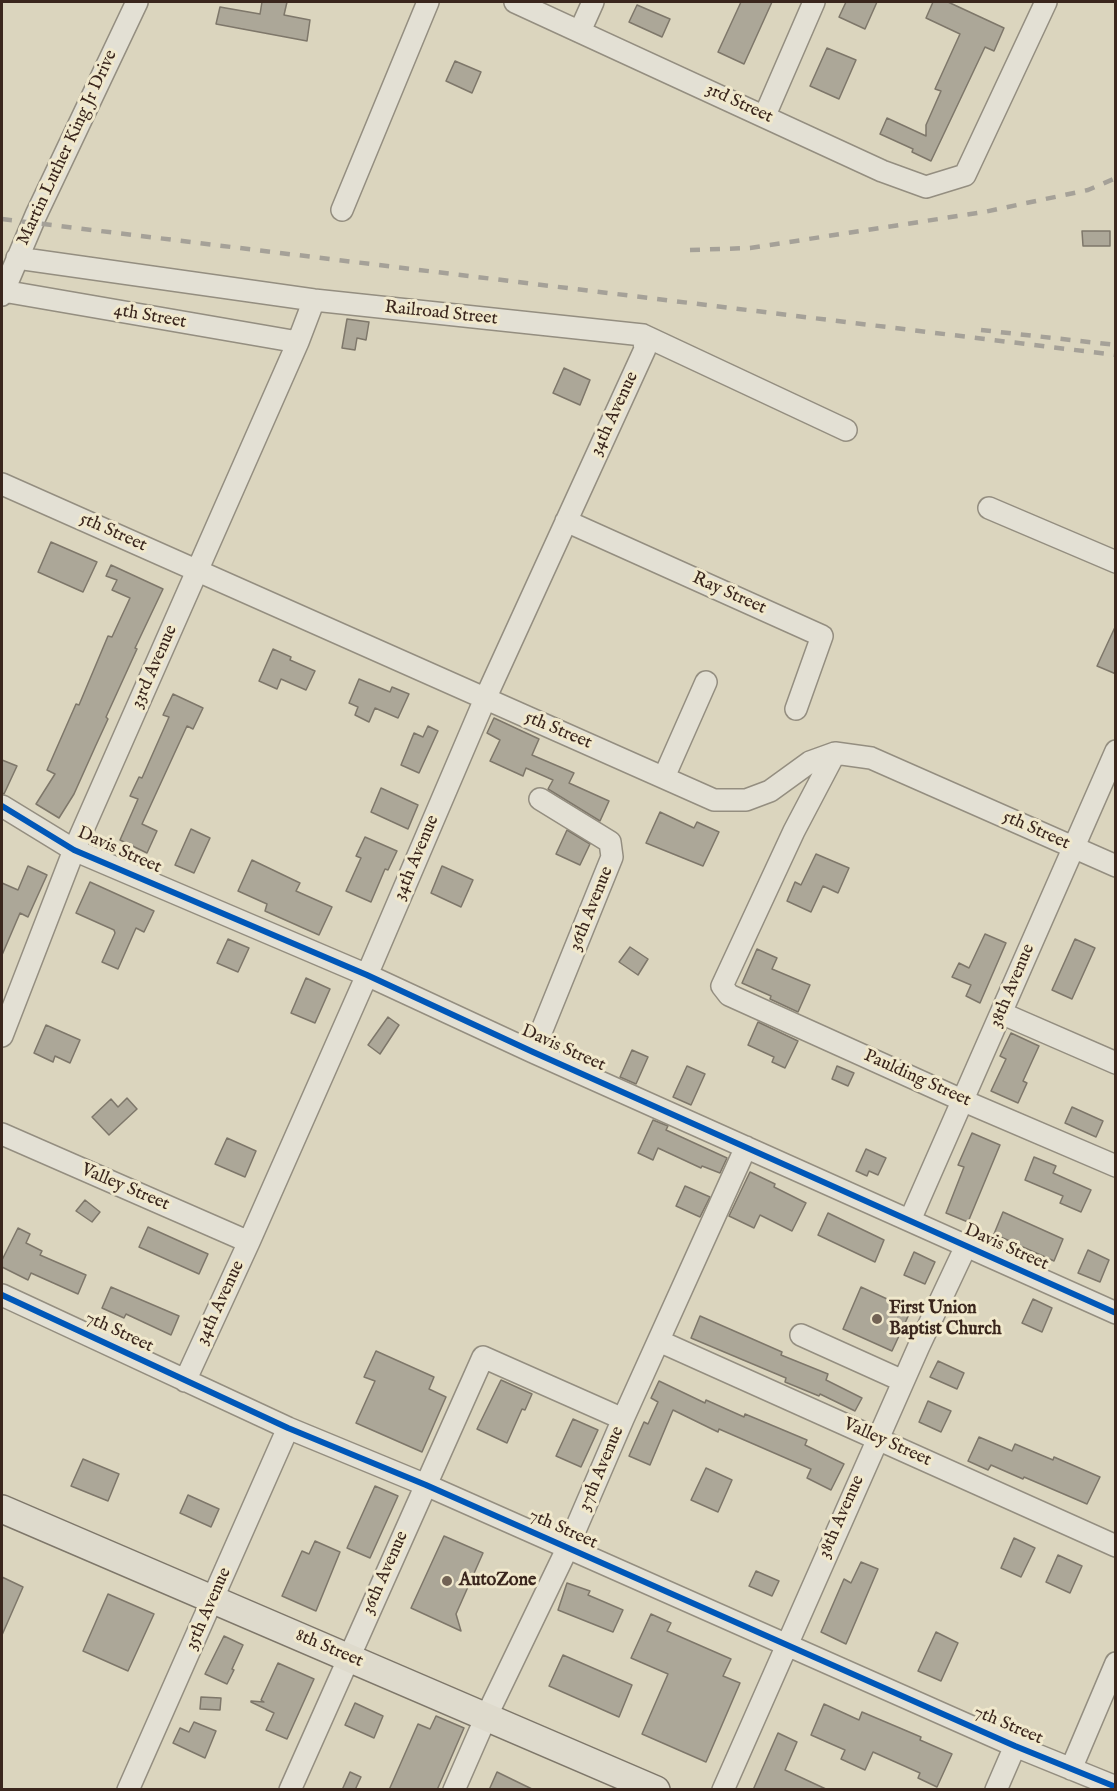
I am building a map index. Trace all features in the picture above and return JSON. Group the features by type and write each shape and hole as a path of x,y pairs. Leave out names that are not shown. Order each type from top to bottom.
{"main road":[{"name":"8th Street","path":"2,1509 656,1790"}],"street":[{"name":"Martin Luther King Jr Drive","path":"2,293 137,2"},
{"path":"342,210 428,2"},
{"name":"3rd Street","path":"515,2 882,171 926,187 965,176 1041,3"},
{"path":"580,31 593,2"},
{"path":"765,116 814,2"},
{"name":"Railroad Street","path":"17,258 314,300 643,335 846,430"},
{"name":"4th Street","path":"2,293 298,342"},
{"name":"33rd Avenue","path":"2,1036 75,850 298,342 314,300"},
{"name":"34th Avenue","path":"185,1381 367,975 485,699 645,349 643,335"},
{"name":"5th Street","path":"2,484 714,800 746,800 770,791 810,762 835,753 871,758 1116,866"},
{"path":"989,508 1116,562"},
{"name":"Ray Street","path":"566,521 822,636 796,709"},
{"path":"664,777 706,682"},
{"name":"38th Avenue","path":"910,1220 1116,751"},
{"name":"Paulding Street","path":"835,753 794,831 722,986 729,995 964,1101 1116,1166"},
{"name":"36th Avenue","path":"533,1052 612,857 610,842 540,799"},
{"name":"Davis Street","path":"2,806 75,850 367,975 533,1052 1116,1313"},
{"path":"1001,1013 1116,1063"},
{"name":"Valley Street","path":"2,1134 249,1242"},
{"name":"37th Avenue","path":"454,1790 486,1717 567,1549 623,1419 746,1148"},
{"name":"38th Avenue","path":"723,1790 877,1439 966,1246"},
{"name":"7th Street","path":"2,1295 288,1428 426,1485 1015,1746 1116,1787"},
{"path":"801,1335 903,1381"},
{"name":"Valley Street","path":"659,1341 1116,1546"},
{"name":"36th Avenue","path":"290,1790 483,1357 623,1419"},
{"name":"35th Avenue","path":"128,1790 214,1600 288,1428"},
{"path":"1071,1769 1116,1663"},
{"path":"996,1790 1015,1746"}],"building":[{"path":"262,2 287,2 284,15 310,20 307,41 216,24 220,7 260,14"},
{"path":"741,2 772,2 744,64 718,52"},
{"path":"846,2 877,2 865,29 839,17"},
{"path":"933,2 948,2 1004,28 994,51 985,47 931,161 912,152 913,149 880,134 887,118 926,136 926,125 941,91 935,89 960,34 926,18"},
{"path":"637,5 670,19 662,37 629,22"},
{"path":"827,48 856,60 839,99 810,86"},
{"path":"455,61 481,72 472,93 446,81"},
{"path":"1082,231 1110,231 1110,246 1083,246"},
{"path":"347,319 369,322 366,340 357,338 355,350 342,348"},
{"path":"564,368 590,380 580,405 553,393"},
{"path":"51,542 97,562 83,592 38,572"},
{"path":"111,565 163,589 135,648 137,649 106,717 108,719 74,794 59,818 36,804 55,774 47,770 76,704 79,705 108,636 112,637 130,598 112,590 117,580 106,576"},
{"path":"1116,625 1116,674 1097,666"},
{"path":"273,649 291,657 290,660 315,671 306,690 281,679 277,689 259,681"},
{"path":"359,679 390,692 392,687 409,694 398,718 375,708 369,722 355,715 358,707 349,703"},
{"path":"173,694 203,708 193,729 187,726 142,824 157,831 147,853 120,840 138,799 130,796 139,777 142,778 169,717 163,715"},
{"path":"494,718 539,739 532,755 574,773 569,783 609,801 600,821 548,789 553,780 526,768 523,776 490,761 500,740 487,733"},
{"path":"428,726 438,731 419,773 401,765 414,733 423,737"},
{"path":"2,760 17,766 4,794 2,793"},
{"path":"381,788 418,805 408,829 371,812"},
{"path":"660,812 694,828 697,822 719,832 703,866 646,843"},
{"path":"191,829 210,838 194,873 175,865"},
{"path":"567,830 590,844 580,865 556,854"},
{"path":"365,837 397,851 388,870 385,869 371,902 346,891 361,858 356,856"},
{"path":"816,854 849,868 838,893 823,886 811,912 787,901 795,882 801,885"},
{"path":"252,860 300,883 296,891 332,907 319,935 265,911 267,904 238,891"},
{"path":"28,866 47,875 28,917 20,913 2,955 2,883 18,890"},
{"path":"442,866 473,880 461,907 431,893"},
{"path":"90,882 154,911 144,932 136,928 118,969 102,962 115,933 114,930 76,913"},
{"path":"985,934 1006,943 980,1003 966,996 971,985 952,977 959,963 969,968"},
{"path":"228,939 249,948 238,972 217,963"},
{"path":"1075,939 1095,948 1072,999 1052,990"},
{"path":"630,947 648,959 638,975 619,962"},
{"path":"757,949 777,958 772,969 810,985 798,1012 742,983"},
{"path":"306,978 330,989 315,1023 291,1013"},
{"path":"388,1017 399,1025 380,1054 368,1045"},
{"path":"758,1022 798,1041 785,1068 772,1062 774,1057 748,1045"},
{"path":"46,1025 80,1040 70,1063 55,1056 53,1062 34,1053"},
{"path":"1011,1033 1039,1046 1023,1081 1027,1083 1018,1103 991,1091 1006,1059 1000,1056"},
{"path":"632,1050 648,1057 636,1084 620,1077"},
{"path":"687,1066 705,1074 691,1105 673,1097"},
{"path":"837,1066 854,1073 848,1086 832,1079"},
{"path":"127,1098 137,1109 109,1135 92,1117 111,1099 118,1107"},
{"path":"1072,1107 1103,1121 1096,1137 1065,1123"},
{"path":"653,1120 668,1126 666,1130 727,1158 720,1173 702,1166 701,1168 658,1148 653,1160 638,1153"},
{"path":"972,1133 1000,1145 968,1222 946,1213 964,1167 958,1165"},
{"path":"227,1138 256,1151 245,1177 215,1164"},
{"path":"866,1149 886,1158 878,1175 869,1171 867,1176 856,1171"},
{"path":"1034,1157 1056,1166 1053,1173 1091,1190 1081,1212 1060,1203 1063,1196 1025,1180"},
{"path":"750,1172 806,1203 792,1231 760,1215 754,1228 729,1216"},
{"path":"685,1186 710,1197 700,1217 676,1206"},
{"path":"85,1200 100,1212 92,1222 76,1211"},
{"path":"1003,1212 1063,1239 1054,1261 994,1234"},
{"path":"828,1213 884,1240 875,1262 818,1235"},
{"path":"148,1227 208,1254 199,1274 139,1247"},
{"path":"18,1228 30,1234 26,1243 42,1251 40,1255 86,1275 78,1294 31,1273 28,1280 2,1267 2,1260"},
{"path":"1088,1250 1109,1260 1100,1282 1078,1273"},
{"path":"914,1252 935,1262 925,1284 904,1275"},
{"path":"111,1287 179,1316 171,1335 126,1314 124,1318 102,1308"},
{"name":"First Union Baptist Church","path":"861,1287 911,1310 892,1351 843,1329"},
{"path":"1033,1299 1052,1308 1042,1332 1022,1323"},
{"path":"700,1316 782,1352 781,1355 828,1374 826,1380 862,1398 855,1411 820,1394 819,1396 785,1382 786,1378 691,1338"},
{"path":"376,1351 434,1377 429,1389 446,1397 422,1452 356,1423 375,1381 364,1377"},
{"path":"938,1361 964,1373 957,1389 930,1377"},
{"path":"501,1380 532,1394 525,1410 522,1409 507,1443 477,1429"},
{"path":"659,1381 705,1403 706,1400 744,1417 745,1414 807,1440 805,1445 844,1464 831,1490 807,1478 811,1469 719,1429 718,1432 673,1410 650,1465 629,1456 644,1422 648,1424 658,1402 651,1398"},
{"path":"928,1401 951,1411 941,1432 919,1422"},
{"path":"573,1419 598,1430 581,1467 556,1456"},
{"path":"979,1437 1012,1451 1015,1444 1053,1460 1054,1457 1100,1477 1087,1504 991,1465 988,1470 968,1461"},
{"path":"83,1459 119,1474 108,1501 71,1486"},
{"path":"706,1468 732,1480 718,1512 691,1500"},
{"path":"375,1486 398,1496 370,1558 347,1548"},
{"path":"188,1495 219,1509 211,1527 180,1513"},
{"name":"AutoZone","path":"444,1536 483,1553 456,1614 461,1631 411,1608"},
{"path":"1014,1538 1035,1548 1021,1577 1001,1568"},
{"path":"315,1541 340,1552 316,1611 282,1596 302,1551 309,1554"},
{"path":"1058,1555 1082,1566 1070,1593 1046,1582"},
{"path":"861,1562 878,1569 846,1644 821,1632 844,1579 851,1583"},
{"path":"756,1571 779,1581 772,1596 749,1586"},
{"path":"2,1577 23,1587 2,1635"},
{"path":"567,1583 590,1591 588,1595 623,1610 613,1632 558,1610"},
{"path":"108,1594 154,1614 128,1671 83,1651"},
{"path":"651,1614 671,1623 667,1631 731,1659 723,1676 740,1683 706,1762 642,1734 668,1674 631,1658"},
{"path":"936,1632 958,1643 941,1681 918,1671"},
{"path":"224,1636 243,1645 227,1684 205,1674"},
{"path":"563,1655 632,1685 619,1717 549,1686"},
{"path":"278,1663 314,1679 287,1739 266,1730 274,1713 251,1702 264,1702 261,1700"},
{"path":"201,1697 221,1698 220,1710 200,1709"},
{"path":"355,1703 383,1716 374,1738 345,1725"},
{"path":"824,1704 859,1720 862,1712 921,1737 920,1740 952,1754 937,1787 918,1778 920,1773 873,1752 865,1770 841,1759 845,1750 811,1735"},
{"path":"436,1716 464,1728 437,1790 389,1790 418,1724 430,1729"},
{"path":"194,1722 216,1731 205,1758 173,1743 180,1728 189,1732"},
{"path":"778,1733 797,1742 785,1770 828,1790 753,1790"},
{"path":"350,1772 361,1777 355,1790 342,1790"},
{"path":"497,1772 534,1790 489,1790"}],"railway":[{"path":"690,250 750,248 984,212 1088,190 1116,178"},
{"path":"2,219 1116,355"},
{"path":"981,330 1116,345"}],"cycle path":[{"path":"2,806 74,850 367,975 533,1052 1116,1313"},
{"path":"2,1295 288,1428 426,1485 1015,1746 1116,1787"}],"place":[{"name":"First Union Baptist Church","path":"877,1319"},
{"name":"AutoZone","path":"447,1581"}]}
